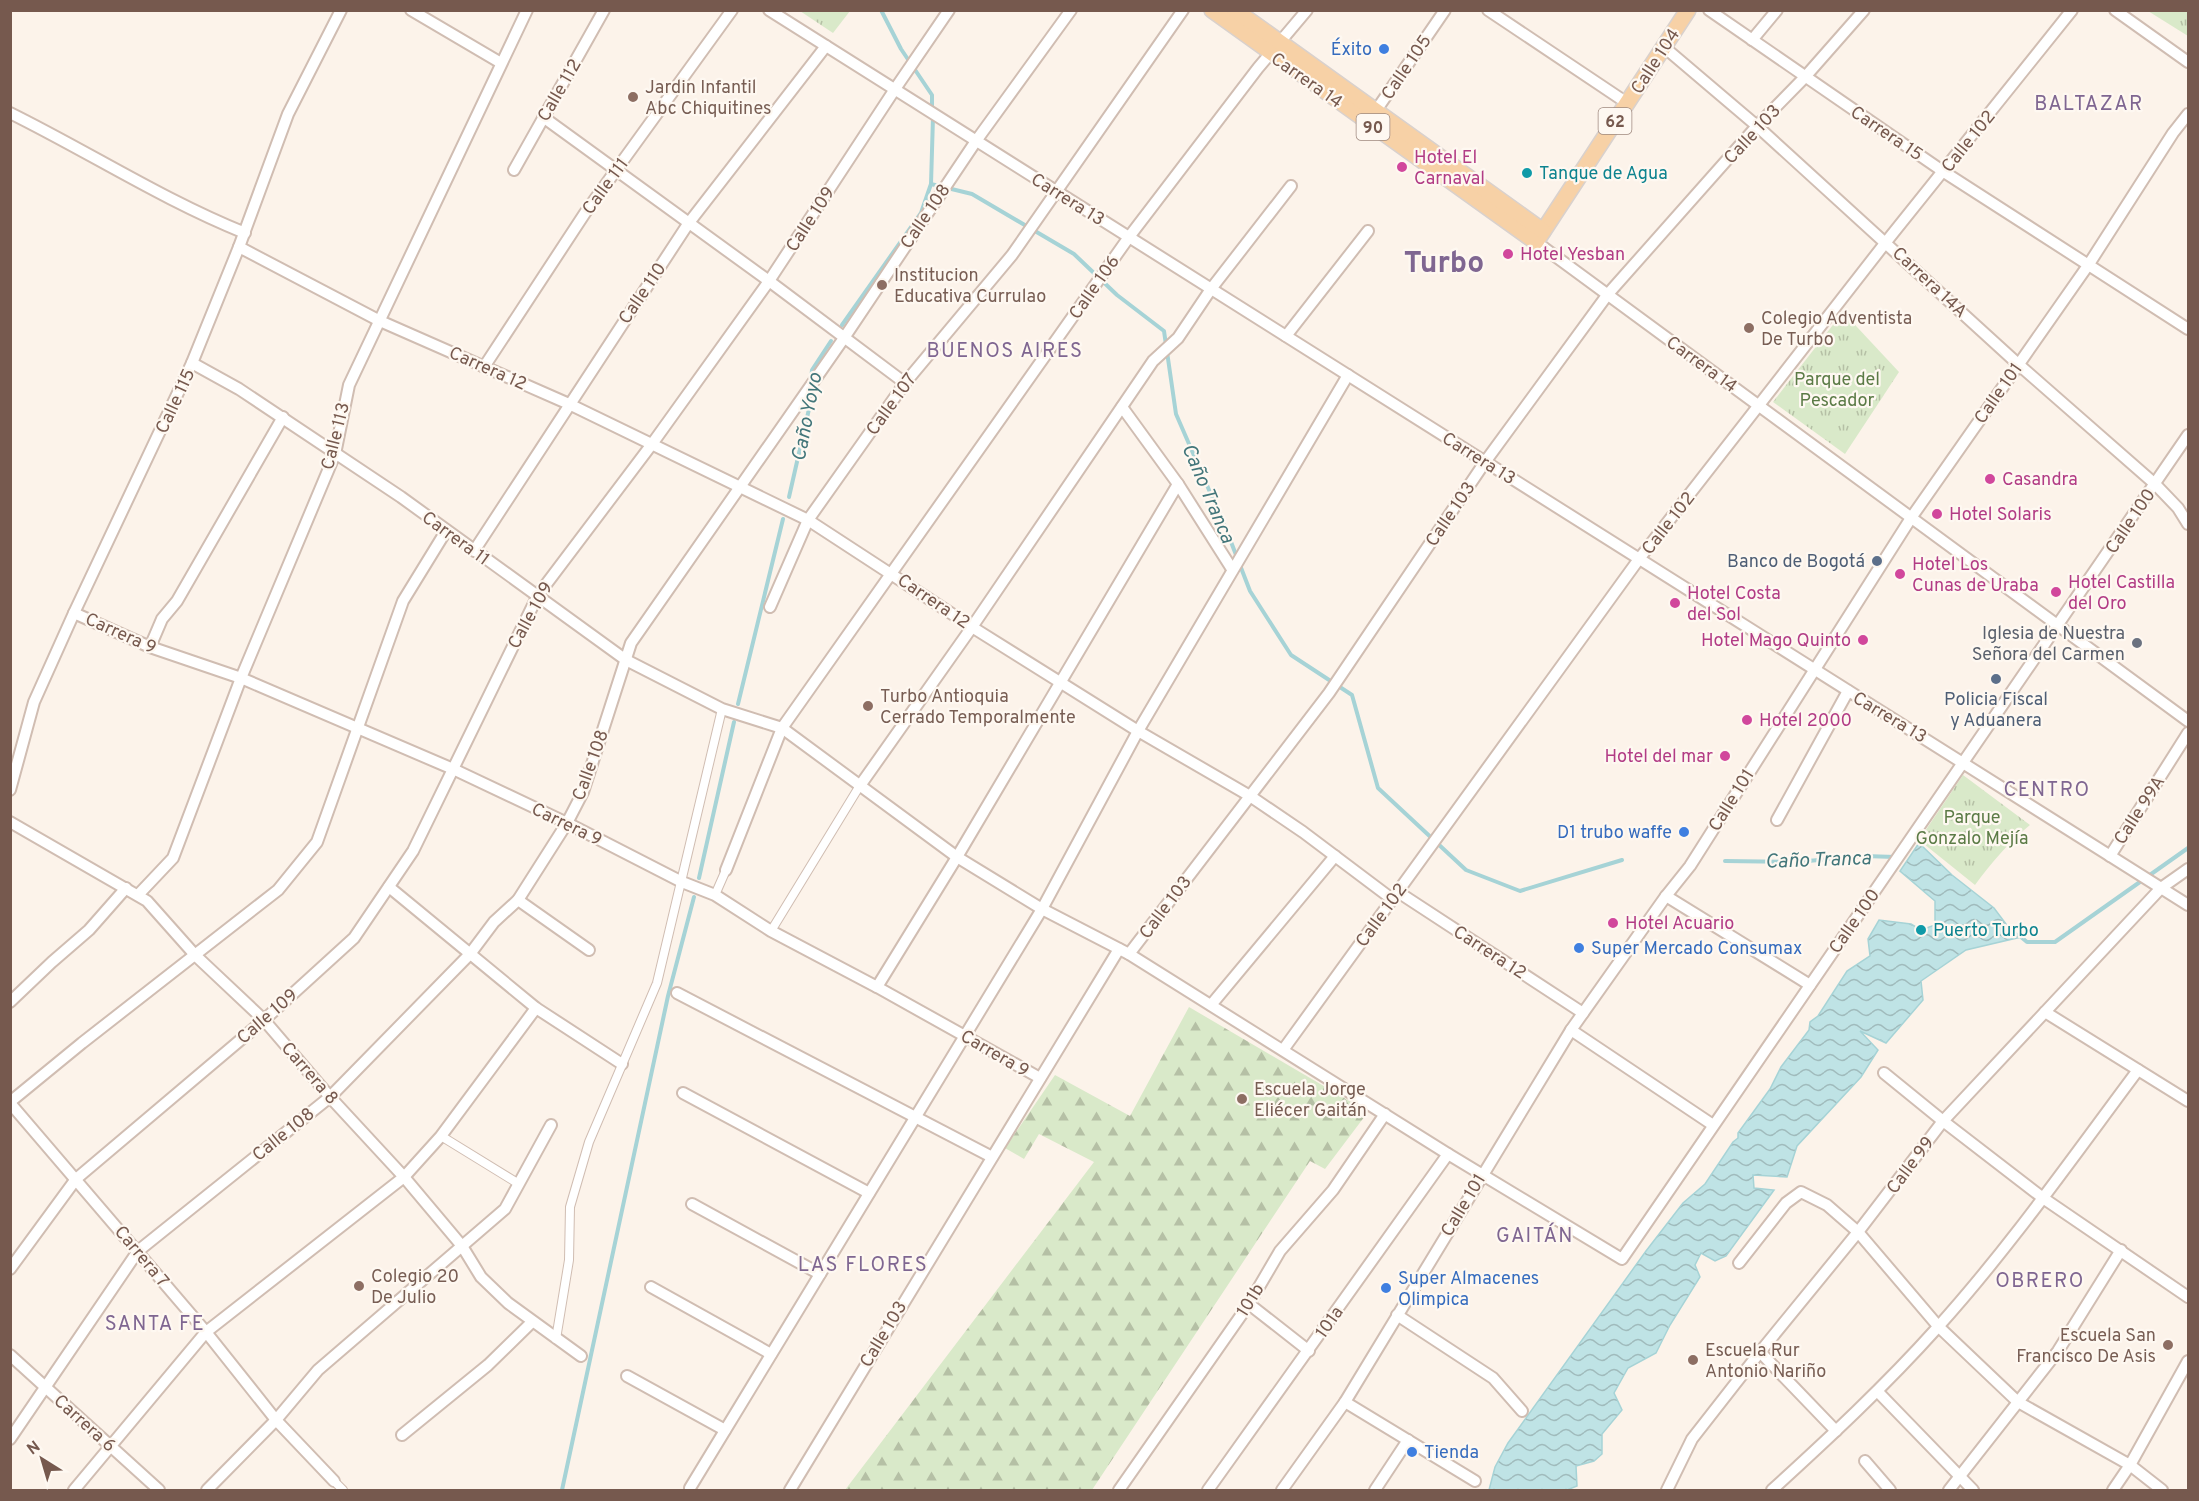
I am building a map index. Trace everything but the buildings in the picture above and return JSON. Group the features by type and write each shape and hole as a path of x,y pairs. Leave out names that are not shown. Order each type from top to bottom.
{"main road":[{"name":"Carrera 14","path":"1212,10 1275,48 1539,236"},
{"name":"Carrera 14","path":"1235,10 1275,48"},
{"name":"Calle 104","path":"1539,236 1688,10"}],"street":[{"name":"Calle 115","path":"10,790 34,702 192,363 245,232 288,114 341,10"},
{"path":"411,10 501,63"},
{"name":"Calle 113","path":"138,895 173,858 241,678 335,454 349,385 527,10"},
{"name":"Calle 112","path":"514,170 604,10"},
{"name":"Calle 111","path":"484,367 585,213 732,10"},
{"name":"Carrera 13","path":"769,10 2188,905"},
{"name":"Calle 109","path":"10,1269 76,1179 264,1020 354,938 413,851 538,595 652,444 769,281 895,89 950,10"},
{"name":"Calle 108","path":"10,1439 138,1251 330,1097 470,954 494,922 518,900 567,823 583,792 632,643 844,339 976,141 1071,10"},
{"name":"Calle 107","path":"770,607 808,520 905,383 1012,255 1183,10"},
{"name":"Calle 106","path":"726,870 782,728 1129,237 1258,68 1307,10"},
{"name":"Calle 105","path":"1372,117 1445,10"},
{"path":"1488,10 1627,103"},
{"name":"Carrera 15","path":"1709,10 1944,172 2188,329"},
{"path":"1752,40 1777,10"},
{"name":"Calle 103","path":"1130,954 1329,693 1485,462 1608,294 1757,126 1805,77 1864,10"},
{"name":"Calle 102","path":"1283,1050 1639,559 1886,242 2072,10"},
{"path":"2115,10 2188,62"},
{"name":"Calle 110","path":"474,550 688,224 826,46"},
{"name":"Carrera 14A","path":"1664,47 1757,126 2018,364 2155,484 2178,508 2188,524"},
{"path":"10,113 199,214 245,232"},
{"name":"Calle 101","path":"1282,1491 1345,1402 1570,1030 1690,866 1911,518 2089,264 2188,114"},
{"path":"543,117 905,383"},
{"path":"771,931 860,787 1153,361 1178,338 1211,289 1291,186"},
{"path":"1286,336 1368,231"},
{"name":"Carrera 14","path":"1539,236 1608,294 2188,722"},
{"name":"Carrera 12","path":"239,247 380,321 569,404 808,520 972,627 1138,731 1250,796 1395,896 1583,1013"},
{"name":"Carrera 11","path":"192,363 283,417 401,497 626,660 722,709 782,728 957,857 1042,909 1130,954 1448,1154 1622,1259"},
{"path":"690,1488 1042,909 1138,731 1348,375"},
{"path":"1122,407 1178,484 1233,567"},
{"path":"150,647 162,619 177,601 283,417"},
{"name":"Calle 100","path":"1622,1259 2188,435"},
{"path":"877,987 957,857 1178,484"},
{"path":"12,1109 195,955 278,890 317,842 403,602 446,531"},
{"name":"Carrera 9","path":"74,613 150,647 241,678 453,769 567,823 682,882 715,895 771,931 1040,1078"},
{"path":"1777,820 1848,691"},
{"path":"556,1339 570,1260 570,1207 590,1142 657,983 722,709"},
{"name":"Calle 99A","path":"2110,856 2188,734"},
{"name":"Carrera 8","path":"10,822 147,901 195,955 264,1020 330,1097 404,1177 462,1246 481,1277 508,1304 581,1356"},
{"path":"1211,1005 1335,856"},
{"name":"Calle 99","path":"1668,1491 1692,1439 1858,1232 1943,1121 2158,886 2188,869"},
{"path":"715,895 726,870"},
{"path":"389,887 536,1008 622,1064"},
{"path":"10,1002 89,930 126,888"},
{"path":"1666,896 1810,985"},
{"path":"518,900 589,950"},
{"name":"Calle 103","path":"790,1491 817,1443 1119,949"},
{"path":"677,993 992,1157"},
{"path":"74,1491 206,1332 404,1177 441,1136 536,1008"},
{"path":"2045,1012 2188,1101"},
{"path":"1570,1030 1713,1125"},
{"path":"1772,1491 1878,1392 1938,1326 2043,1198 2138,1070"},
{"path":"1884,1073 2043,1198 2188,1297"},
{"path":"683,1093 869,1193"},
{"name":"Carrera 7","path":"12,1109 138,1251 276,1420 343,1491"},
{"name":"101b","path":"1119,1491 1249,1304 1280,1251 1333,1190 1385,1114"},
{"path":"207,1491 276,1420 318,1370 505,1209 551,1125"},
{"path":"441,1136 519,1184"},
{"name":"101a","path":"1208,1491 1448,1154"},
{"path":"1739,1263 1786,1203 1801,1192 1827,1205 1858,1232 1938,1326 2018,1402 2130,1465 2162,1491"},
{"path":"692,1204 820,1274"},
{"path":"1949,1491 2058,1351 2121,1250"},
{"path":"651,1287 771,1354"},
{"path":"1249,1304 1309,1351"},
{"path":"1397,1315 1493,1378 1522,1411"},
{"path":"402,1435 488,1365 532,1322"},
{"path":"1760,1352 1836,1431"},
{"name":"Carrera 6","path":"10,1355 159,1491"},
{"path":"2113,1491 2188,1361"},
{"path":"627,1376 725,1430"},
{"path":"1878,1392 1973,1491"},
{"path":"1345,1402 1475,1481"},
{"path":"1375,1491 1408,1440"},
{"path":"1865,1461 1890,1491"}],"green space":[{"path":"800,11 850,11 833,33"},
{"path":"2148,11 2188,11 2188,36"},
{"name":"Parque del Pescador","path":"1843,312 1899,372 1845,454 1773,402"},
{"name":"Parque Gonzalo Mejía","path":"1963,775 2030,825 2001,853 1975,885 1919,840"},
{"path":"1189,1007 1368,1112 1325,1169 1310,1161 1092,1490 845,1490 1094,1162 1039,1134 1024,1159 1005,1148 1055,1075 1130,1116"}],"water":[{"path":"1919,843 1952,875 1994,908 2006,924 2021,937 1966,950 1921,981 1923,1000 1886,1043 1860,1031 1878,1050 1861,1077 1797,1146 1787,1177 1753,1175 1754,1188 1774,1190 1726,1256 1715,1261 1701,1253 1695,1265 1700,1277 1670,1325 1656,1353 1628,1368 1614,1393 1622,1410 1602,1434 1602,1454 1594,1461 1576,1466 1577,1486 1567,1490 1489,1490 1495,1467 1508,1443 1646,1251 1683,1203 1705,1184 1770,1089 1781,1067 1809,1030 1810,1022 1818,1016 1847,971 1870,956 1868,939 1879,920 1911,924 1921,930 1935,925 1935,901 1900,871"}],"waterway":[{"name":"Caño Tranca","path":"881,10 901,49 932,95 932,110"},
{"name":"Caño Tranca","path":"933,117 931,184 972,194 1074,254 1117,295 1164,331 1176,414 1250,591 1291,655 1352,695 1378,788 1466,870 1520,891 1622,860"},
{"path":"842,325 921,213 931,184"},
{"name":"Caño Yoyo","path":"811,380 812,370 831,341"},
{"name":"Caño Yoyo","path":"789,497 809,409 810,393"},
{"path":"738,704 783,519"},
{"path":"699,878 734,722"},
{"path":"2021,937 2027,942 2055,942 2188,848"},
{"name":"Caño Tranca","path":"1725,861 1796,862 1865,856 1895,857"},
{"path":"562,1490 668,996 694,897"}],"place":[{"name":"Éxito","path":"1384,49"},
{"name":"Jardin Infantil Abc Chiquitines","path":"633,97"},
{"name":"Hotel El Carnaval","path":"1402,167"},
{"name":"Tanque de Agua","path":"1527,173"},
{"name":"Hotel Yesban","path":"1508,254"},
{"name":"Institucion Educativa Currulao","path":"882,285"},
{"name":"Colegio Adventista De Turbo","path":"1749,328"},
{"name":"Casandra","path":"1990,479"},
{"name":"Hotel Solaris","path":"1937,514"},
{"name":"Banco de Bogotá","path":"1877,561"},
{"name":"Hotel Los Cunas de Uraba","path":"1900,574"},
{"name":"Hotel Castilla del Oro","path":"2056,592"},
{"name":"Hotel Costa del Sol","path":"1675,603"},
{"name":"Hotel Mago Quinto","path":"1863,640"},
{"name":"Iglesia de Nuestra Señora del Carmen","path":"2137,643"},
{"name":"Policia Fiscal y Aduanera","path":"1996,679"},
{"name":"Turbo Antioquia Cerrado Temporalmente","path":"868,706"},
{"name":"Hotel 2000","path":"1747,720"},
{"name":"Hotel del mar","path":"1725,756"},
{"name":"D1 trubo waffe","path":"1684,832"},
{"name":"Hotel Acuario","path":"1613,923"},
{"name":"Puerto Turbo","path":"1921,930"},
{"name":"Super Mercado Consumax","path":"1579,948"},
{"name":"Escuela Jorge Eliécer Gaitán","path":"1242,1099"},
{"name":"Colegio 20 De Julio","path":"359,1286"},
{"name":"Super Almacenes Olimpica","path":"1386,1288"},
{"name":"Escuela San Francisco De Asis","path":"2168,1345"},
{"name":"Escuela Rur Antonio Nariño","path":"1693,1360"},
{"name":"Tienda","path":"1412,1452"}],"district":[{"name":"BALTAZAR","path":"2089,103"},
{"name":"Turbo","path":"1444,262"},
{"name":"BUENOS AIRES","path":"1005,350"},
{"name":"CENTRO","path":"2047,789"},
{"name":"GAITÁN","path":"1535,1235"},
{"name":"LAS FLORES","path":"863,1264"},
{"name":"OBRERO","path":"2040,1280"},
{"name":"SANTA FE","path":"155,1323"}]}
